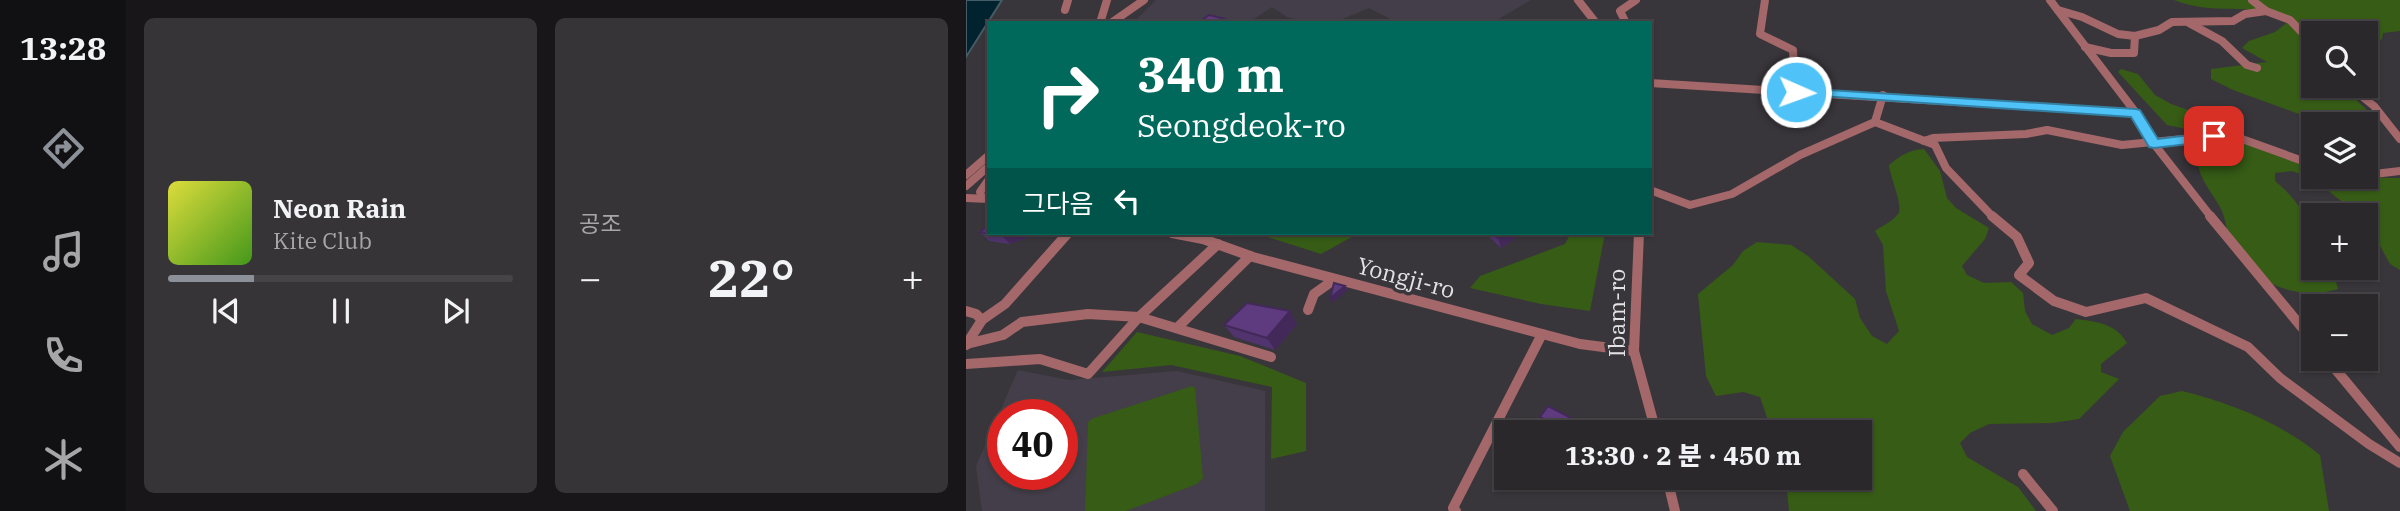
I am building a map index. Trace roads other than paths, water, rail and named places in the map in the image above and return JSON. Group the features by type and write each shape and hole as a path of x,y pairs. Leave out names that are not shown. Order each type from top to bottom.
{"street":[{"path":"1065,10 1068,0"},
{"path":"1102,19 1107,0"},
{"path":"1114,21 1144,0"},
{"path":"1578,0 1594,21"},
{"path":"1625,21 1620,11 1636,0"},
{"path":"1765,0 1760,34 1793,50 1796,92"},
{"path":"2050,0 2136,113 2154,144 2301,326"},
{"path":"2252,0 2266,11 2290,20 2301,31"},
{"path":"1125,21 1136,5"},
{"path":"2057,10 2082,17 2118,34 2135,36 2159,30 2172,22 2233,21 2245,14 2266,11"},
{"path":"1102,19 1125,12"},
{"path":"2185,22 2214,36 2247,65 2257,68"},
{"path":"2085,47 2111,53 2134,53 2135,36"},
{"path":"1652,83 1883,95 2136,113"},
{"path":"1875,122 1883,95"},
{"path":"2363,98 2400,139"},
{"path":"1652,191 1690,205 1732,194 1800,155 1875,122 1935,145 1947,168 1979,205 2017,237 2029,263 2019,275 2054,301 2086,312 2146,298 2248,347 2280,378 2369,444 2400,463"},
{"path":"1924,141 1933,138 2026,134 2047,130 2122,145 2154,144 2193,137 2242,139 2301,160"},
{"path":"966,169 987,151"},
{"path":"968,180 987,157"},
{"path":"968,180 987,166"},
{"path":"2378,174 2400,171"},
{"path":"985,198 980,191 987,182"},
{"path":"966,198 985,198"},
{"path":"967,345 982,320 1005,303 1066,235"},
{"name":"Ibam-ro","path":"1639,235 1634,351 1653,420"},
{"name":"Yongji-ro","path":"1204,236 1250,256 1335,279 1580,344 1634,351"},
{"path":"966,364 1040,359 1088,374 1139,317 1218,244"},
{"path":"1177,328 1250,256"},
{"path":"1308,310 1314,294 1335,279"},
{"path":"966,311 976,314 982,320"},
{"path":"967,345 1003,335 1021,322 1087,314 1139,317 1271,357"},
{"path":"1219,341 1227,332"},
{"path":"1456,511 1453,508 1542,334"},
{"path":"2337,371 2400,447"},
{"path":"2023,474 2053,511"},
{"path":"1670,490 1675,511"}],"water":[{"path":"966,0 1002,0 987,21 966,57"}]}
